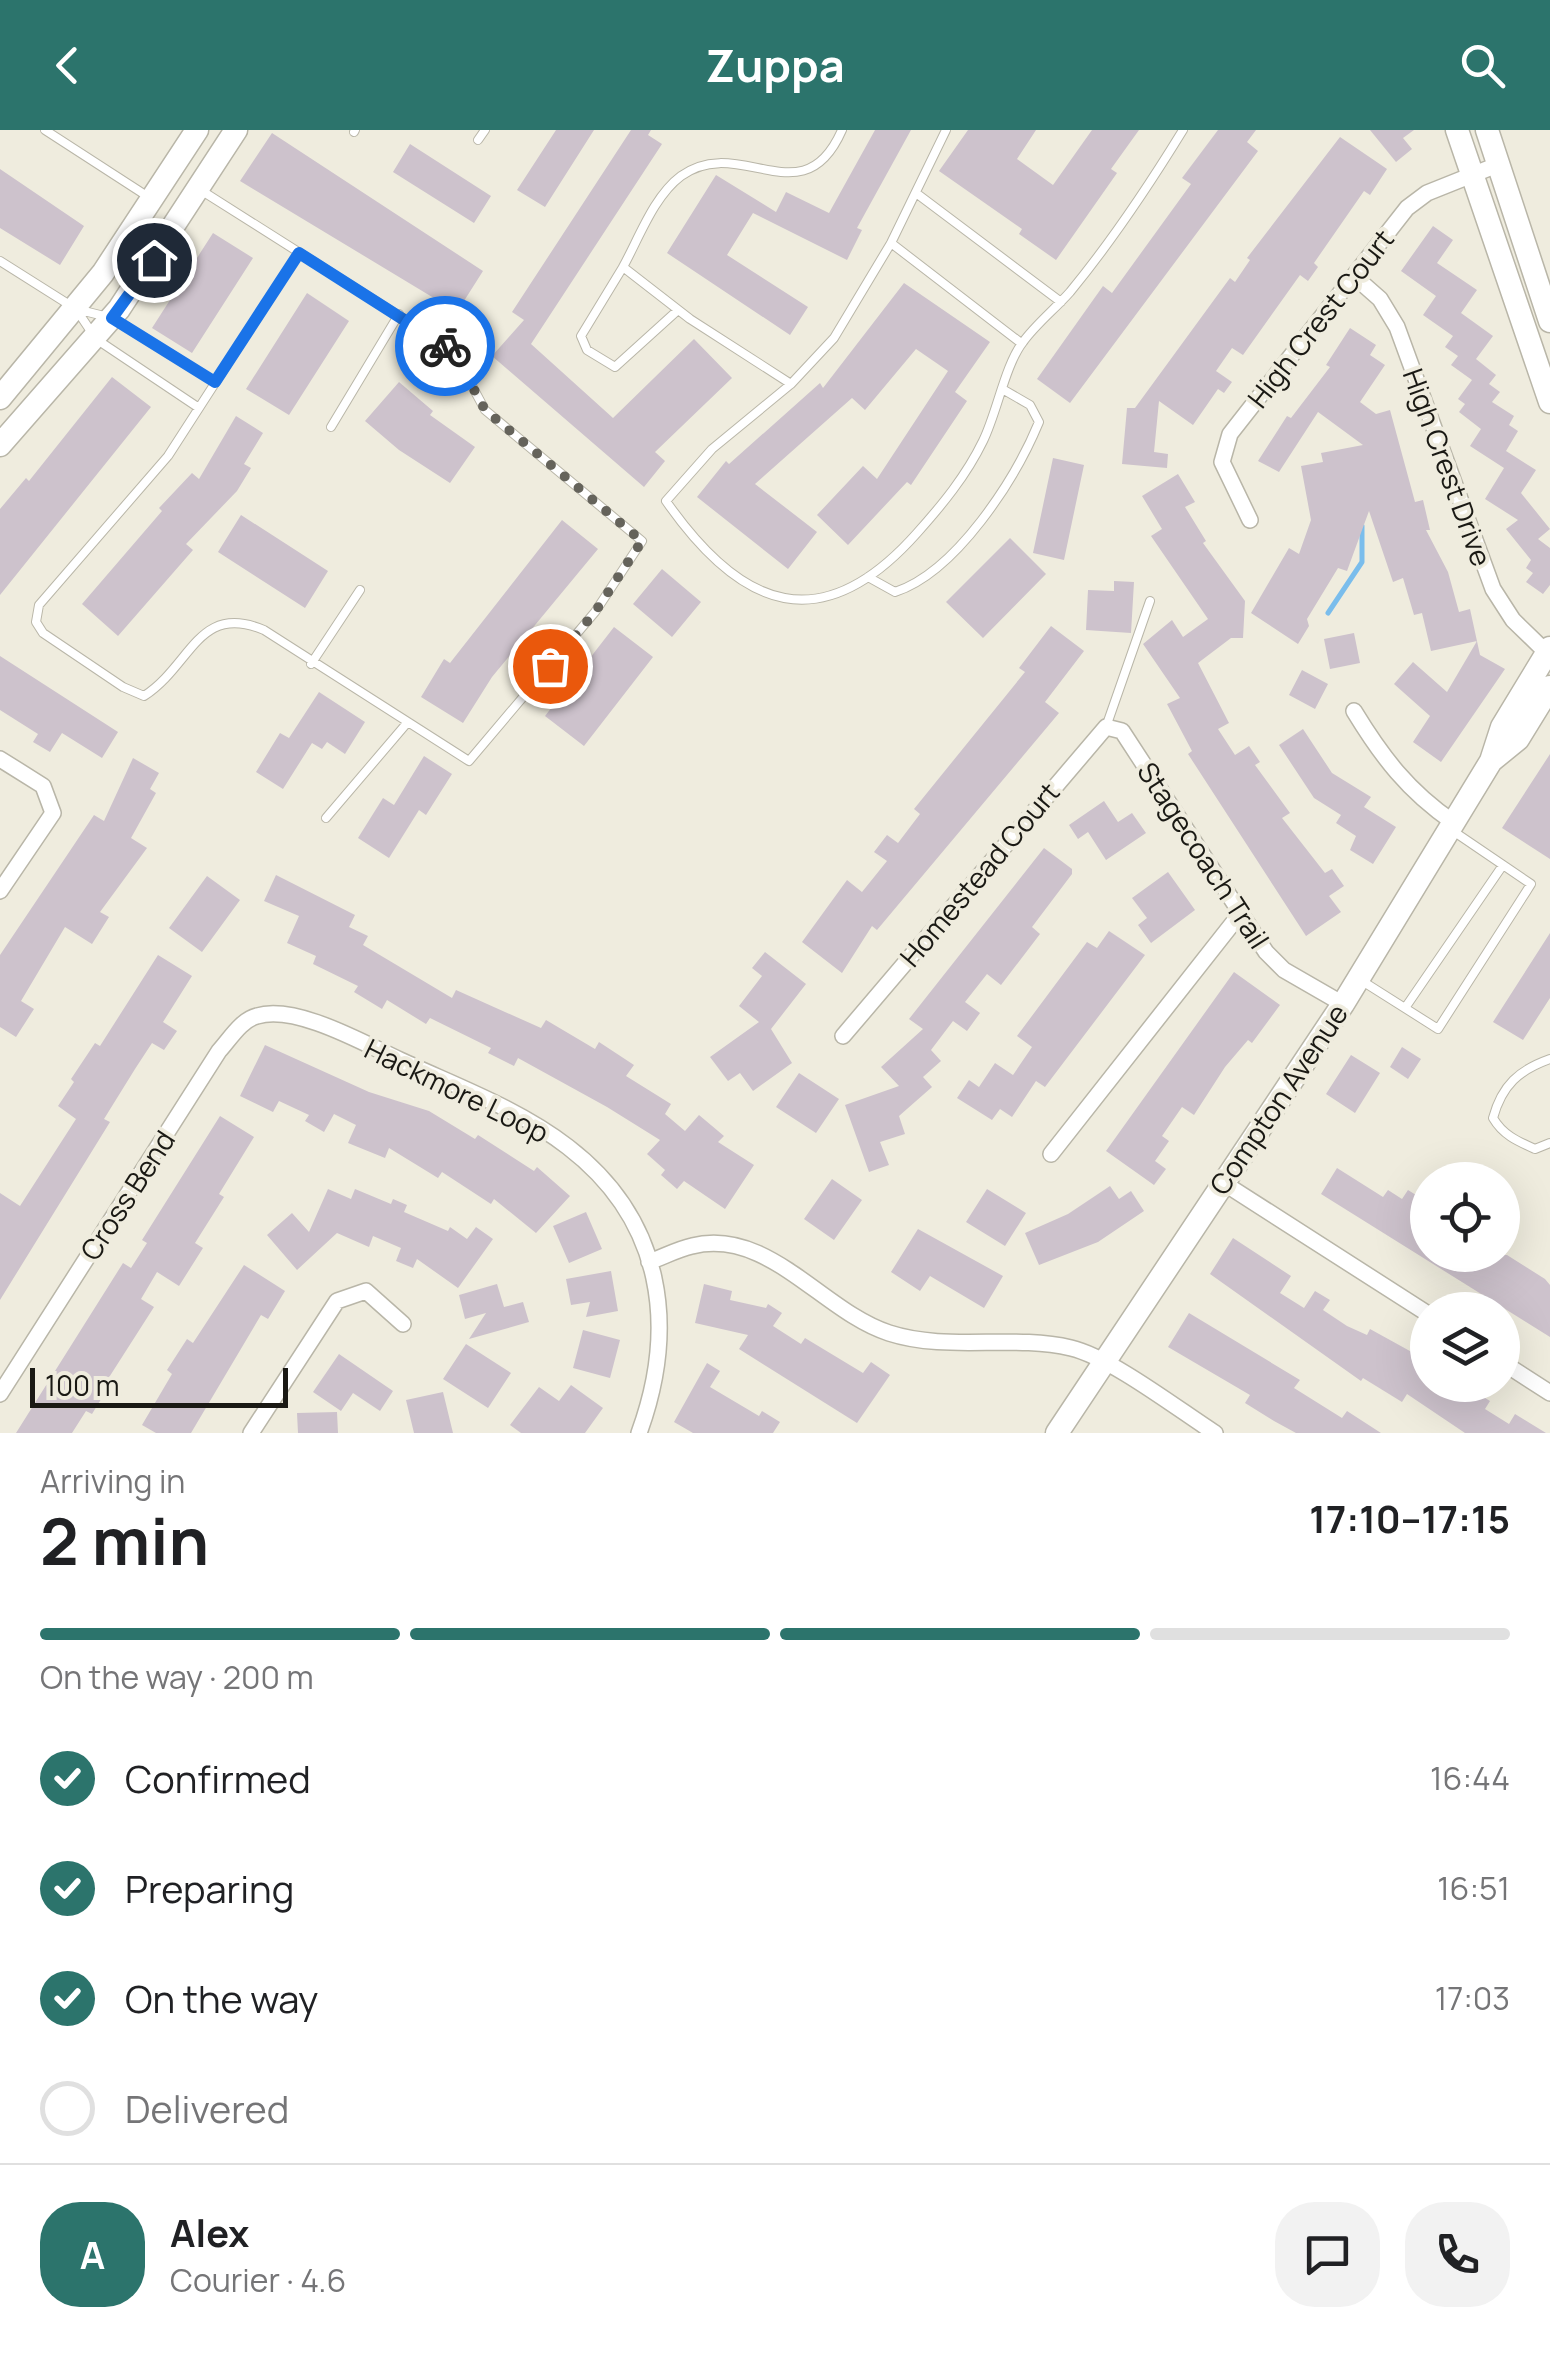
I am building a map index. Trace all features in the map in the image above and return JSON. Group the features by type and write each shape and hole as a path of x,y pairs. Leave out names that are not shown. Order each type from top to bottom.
{"main road":[{"path":"0,398 76,309 197,130"},
{"path":"0,445 112,318 236,130"},
{"path":"1457,130 1550,402"},
{"path":"1487,130 1498,166 1540,264 1550,321"},
{"name":"Compton Avenue","path":"1057,1433 1343,1004 1491,761 1502,728 1548,650"},
{"name":"Compton Avenue","path":"1491,761 1518,738 1550,687"}],"street":[{"name":"High Crest Court","path":"1250,520 1222,462 1230,434 1416,200 1498,166"},
{"name":"High Crest Drive","path":"1355,278 1380,300 1397,326 1492,589 1513,620 1548,650"},
{"path":"1354,711 1389,768 1451,826"},
{"name":"Stagecoach Trail","path":"1114,729 1240,914 1284,970 1343,1004"},
{"name":"Homestead Court","path":"843,1036 1114,729"},
{"path":"0,758 43,786 51,798 53,813 0,891"},
{"path":"1051,1154 1240,914"},
{"name":"Hackmore Loop","path":"270,1014 336,1031 486,1100 568,1146 595,1172 629,1217 650,1262 661,1300 662,1344 639,1433"},
{"name":"Cross Bend","path":"0,1394 219,1051 253,1016 270,1014"},
{"path":"1222,1182 1410,1302"},
{"path":"650,1262 691,1246 731,1246 766,1257 846,1312 886,1332 938,1342 1014,1342 1074,1348 1215,1433"},
{"path":"252,1433 318,1325 345,1295 366,1291 402,1324"},
{"path":"1520,1373 1550,1392"}],"lane":[{"path":"44,130 152,199"},
{"path":"478,140 485,130"},
{"path":"678,310 614,367 587,350 581,336 663,195 682,176 719,163 798,174 828,157 842,130"},
{"path":"946,130 892,243 834,338 791,384 741,422 666,501 715,555 773,596 824,601 897,556 960,481 1004,390 1021,344 1061,302 1133,212 1183,130"},
{"path":"199,189 399,314 456,356 470,386 495,420 642,541 595,612 469,762 311,664 264,630 241,620 224,620 206,630 172,675 144,696 123,687 43,633 36,622 39,605 139,492 199,408 299,253"},
{"path":"916,192 1061,302"},
{"path":"892,243 1021,344"},
{"path":"0,261 76,309 112,318 215,382"},
{"path":"623,267 678,310 791,384"},
{"path":"76,309 96,339 199,408"},
{"path":"331,427 399,314"},
{"path":"868,576 895,592 914,586 982,522 1024,458 1038,422 1030,405 1004,390"},
{"path":"311,664 360,590"},
{"path":"1114,729 1150,601"},
{"path":"326,818 407,723"},
{"path":"1358,979 1438,1030 1531,884 1451,826"},
{"path":"1405,1008 1503,865"},
{"path":"1550,1058 1516,1075 1498,1100 1493,1118 1499,1129 1516,1141 1535,1149 1550,1143"}],"building":[{"path":"556,130 594,130 545,207 517,190"},
{"path":"631,130 651,130 648,135 662,144 531,344 613,418 694,339 732,378 655,452 665,461 644,487 492,356 524,320 512,312"},
{"path":"875,130 911,130 857,228 862,230 847,260 753,213 727,255 808,307 790,335 667,253 716,175 776,212 786,192 829,213"},
{"path":"968,130 1036,130 1017,159 1053,185 1092,130 1139,130 1111,169 1117,173 1056,260 1019,234 1022,229 939,171"},
{"path":"1218,130 1256,130 1247,142 1258,151 1070,403 1037,379 1103,286 1112,293 1191,184 1182,178"},
{"path":"1370,130 1414,130 1403,138 1412,149 1396,162"},
{"path":"272,133 483,271 457,312 240,181"},
{"path":"1340,137 1387,169 1370,195 1364,191 1314,263 1318,267 1308,281 1300,275 1243,355 1232,348 1216,371 1232,382 1224,393 1218,389 1193,425 1159,401 1154,452 1168,454 1167,468 1122,464 1127,408 1135,408 1230,278 1235,282 1250,260 1247,258"},
{"path":"410,144 491,196 474,223 393,172"},
{"path":"0,169 84,226 60,265 0,228"},
{"path":"1433,226 1453,240 1437,263 1477,290 1461,313 1493,336 1476,359 1496,375 1489,384 1500,392 1492,402 1514,416 1509,425 1518,431 1506,451 1536,470 1521,493 1550,529 1538,539 1550,548 1550,585 1543,594 1526,582 1533,573 1526,568 1531,560 1506,529 1518,520 1485,499 1504,468 1470,446 1481,429 1459,412 1465,404 1458,399 1472,380 1451,365 1458,356 1445,347 1453,336 1423,315 1436,296 1401,271"},
{"path":"213,233 253,258 192,353 152,328"},
{"path":"904,283 990,342 955,392 967,401 911,485 907,482 848,545 817,515 863,466 877,479 948,371 916,349 865,410 852,398 755,484 817,532 788,569 697,497 726,461 729,464 820,383 823,388"},
{"path":"307,293 349,321 289,415 246,389"},
{"path":"1350,328 1376,345 1370,355 1385,365 1360,402 1376,414 1390,410 1415,502 1423,500 1430,530 1426,530 1448,572 1459,612 1470,609 1477,641 1431,651 1422,613 1414,615 1403,578 1393,582 1369,511 1347,571 1338,568 1307,619 1309,626 1298,644 1251,613 1289,548 1299,554 1311,520 1301,466 1323,462 1321,453 1363,445 1318,412 1279,472 1258,461 1287,416 1291,418 1330,367 1326,365"},
{"path":"112,377 151,407 0,595 0,509 26,478 29,481"},
{"path":"399,382 433,411 430,415 475,447 450,483 399,450 365,421"},
{"path":"236,416 263,433 244,464 251,468 237,491 186,544 193,550 118,636 82,604 162,511 159,508 192,473 199,479"},
{"path":"1053,458 1084,465 1064,560 1033,553"},
{"path":"1178,474 1195,502 1185,507 1206,541 1203,543 1245,601 1243,638 1231,638 1198,663 1229,723 1218,729 1235,755 1249,746 1260,762 1255,765 1290,813 1282,818 1325,873 1332,869 1344,886 1329,896 1341,912 1306,936 1188,754 1192,751 1167,704 1180,698 1143,644 1172,620 1183,637 1208,619 1151,536 1162,529 1142,496"},
{"path":"241,515 328,571 305,608 218,552"},
{"path":"562,520 598,549 492,677 463,723 421,697 444,659 450,663"},
{"path":"1010,538 1046,574 983,638 946,602"},
{"path":"662,569 701,602 672,637 633,604"},
{"path":"1114,581 1134,582 1131,633 1086,630 1088,590 1114,591"},
{"path":"1051,626 1084,651 1045,702 1059,713 877,930 872,926 842,973 802,942 847,880 862,892 887,861 874,852 887,835 898,843 920,814 914,809 1025,672 1019,668"},
{"path":"614,627 653,657 584,746 545,716"},
{"path":"1354,633 1360,663 1330,669 1324,639"},
{"path":"1477,641 1480,655 1505,669 1441,762 1413,742 1430,716 1394,684 1413,662 1447,692"},
{"path":"0,656 118,732 102,758 62,733 50,752 33,742 38,734 0,710"},
{"path":"1302,670 1328,684 1315,709 1289,695"},
{"path":"319,692 365,722 345,754 327,742 322,749 312,743 283,789 256,772 280,733 289,738"},
{"path":"1303,729 1332,773 1371,797 1364,807 1396,827 1373,864 1350,850 1356,836 1336,823 1341,815 1314,798 1279,745"},
{"path":"1550,754 1550,859 1502,828"},
{"path":"424,756 452,774 426,815 419,810 389,858 358,838 383,798 394,805"},
{"path":"133,758 159,773 150,789 156,793 131,838 147,848 100,912 109,917 92,944 65,927 21,1001 34,1009 16,1037 0,1027 0,955 94,815 104,821"},
{"path":"1104,801 1118,822 1132,813 1146,833 1106,860 1088,832 1078,839 1069,825"},
{"path":"1044,848 1072,869 1072,874 1032,927 1040,934 1001,985 987,974 965,1002 980,1013 967,1031 953,1021 931,1050 941,1061 923,1077 932,1087 899,1116 905,1134 880,1142 889,1165 869,1172 845,1105 899,1086 881,1067 923,1029 909,1019"},
{"path":"1168,872 1195,910 1151,943 1138,925 1147,918 1132,898"},
{"path":"276,875 355,915 349,927 368,936 363,945 452,998 456,990 541,1028 546,1020 595,1049 599,1042 634,1065 626,1076 671,1104 665,1114 685,1131 699,1115 724,1136 718,1142 754,1165 725,1209 684,1181 677,1189 661,1175 665,1170 647,1154 660,1140 607,1107 518,1058 514,1066 488,1053 491,1048 430,1018 426,1024 387,1000 382,1009 354,992 358,986 313,964 316,956 287,943 299,916 264,901"},
{"path":"207,876 240,900 202,952 169,928"},
{"path":"1109,931 1145,955 1045,1087 1036,1081 1012,1117 1000,1109 992,1120 957,1098 969,1080 979,1087 995,1063 1013,1075 1032,1047 1017,1036 1087,942 1097,948"},
{"path":"1550,933 1550,998 1523,1040 1493,1022"},
{"path":"765,952 806,984 771,1029 792,1063 753,1091 740,1073 728,1081 710,1057 759,1022 739,1006 762,976 752,968"},
{"path":"158,955 192,976 163,1022 177,1031 164,1050 152,1043 104,1119 110,1122 0,1300 0,1193 20,1206 76,1119 58,1106 74,1082 71,1079 95,1043 100,1046"},
{"path":"1234,972 1280,1005 1252,1043 1248,1040 1225,1067 1194,1115 1182,1107 1162,1136 1169,1141 1155,1161 1166,1169 1154,1185 1106,1151"},
{"path":"265,1045 369,1092 429,1111 475,1139 478,1135 534,1171 537,1167 570,1196 536,1233 494,1199 491,1204 442,1172 438,1178 389,1148 385,1158 348,1143 356,1125 334,1114 324,1132 305,1121 309,1115 279,1101 273,1112 240,1096"},
{"path":"1402,1047 1421,1059 1408,1079 1390,1067"},
{"path":"1351,1055 1380,1073 1355,1113 1326,1094"},
{"path":"799,1073 839,1099 816,1133 776,1107"},
{"path":"220,1116 254,1137 219,1194 224,1197 195,1243 203,1248 179,1286 157,1272 141,1299 154,1307 99,1393 103,1396 92,1414 86,1411 72,1433 16,1433 123,1263 131,1268 147,1243 142,1240"},
{"path":"1337,1168 1383,1197 1388,1190 1402,1199 1408,1190 1410,1250 1321,1194"},
{"path":"832,1179 862,1200 834,1240 804,1219"},
{"path":"1110,1186 1119,1199 1131,1191 1144,1211 1098,1242 1039,1265 1025,1233 1068,1214"},
{"path":"328,1189 351,1199 355,1189 391,1204 393,1199 407,1205 404,1212 448,1231 450,1227 467,1239 476,1227 493,1239 458,1288 417,1259 413,1268 396,1261 401,1248 373,1236 369,1247 337,1233 297,1270 267,1235 292,1213 309,1232"},
{"path":"987,1189 1026,1213 1005,1246 966,1222"},
{"path":"586,1212 602,1249 569,1263 553,1226"},
{"path":"918,1229 1003,1276 984,1308 930,1276 920,1291 891,1272"},
{"path":"1233,1238 1291,1276 1280,1293 1304,1308 1315,1291 1330,1300 1323,1310 1347,1326 1367,1335 1370,1329 1410,1351 1410,1396 1407,1394 1402,1402 1363,1378 1361,1381 1210,1274"},
{"path":"1520,1263 1550,1285 1550,1337 1520,1318 1520,1292 1478,1292 1446,1272 1520,1272"},
{"path":"244,1265 285,1291 268,1319 261,1315 191,1433 156,1433 142,1425 172,1374 167,1370 187,1339 193,1343"},
{"path":"611,1271 618,1311 586,1317 590,1302 571,1305 566,1279"},
{"path":"497,1284 504,1307 523,1302 529,1322 469,1339 486,1313 465,1319 459,1295"},
{"path":"704,1284 732,1291 730,1300 766,1308 768,1304 782,1313 773,1326 801,1344 805,1338 863,1373 871,1362 890,1375 857,1423 739,1349 748,1335 695,1323"},
{"path":"1189,1313 1300,1380 1294,1388 1342,1418 1347,1411 1381,1433 1296,1433 1245,1403 1250,1395 1168,1347"},
{"path":"583,1330 620,1340 610,1378 573,1368"},
{"path":"466,1344 511,1373 488,1408 443,1379"},
{"path":"339,1354 393,1391 380,1411 353,1393 341,1411 313,1392"},
{"path":"707,1363 720,1371 710,1387 759,1416 762,1411 780,1422 773,1433 693,1433 674,1422"},
{"path":"571,1385 603,1408 585,1433 521,1433 510,1425 539,1387 559,1401"},
{"path":"443,1392 453,1433 414,1433 406,1400"},
{"path":"1419,1402 1489,1402 1485,1409 1509,1424 1515,1414 1546,1433 1465,1433"},
{"path":"337,1412 338,1433 298,1433 297,1413"}],"waterway":[{"path":"1328,613 1362,562 1362,526"}],"way so far":[{"path":"445,346 456,356 485,410 642,541 595,612 550,666"}],"route":[{"path":"154,260 112,318 215,382 299,253 445,346"}]}
